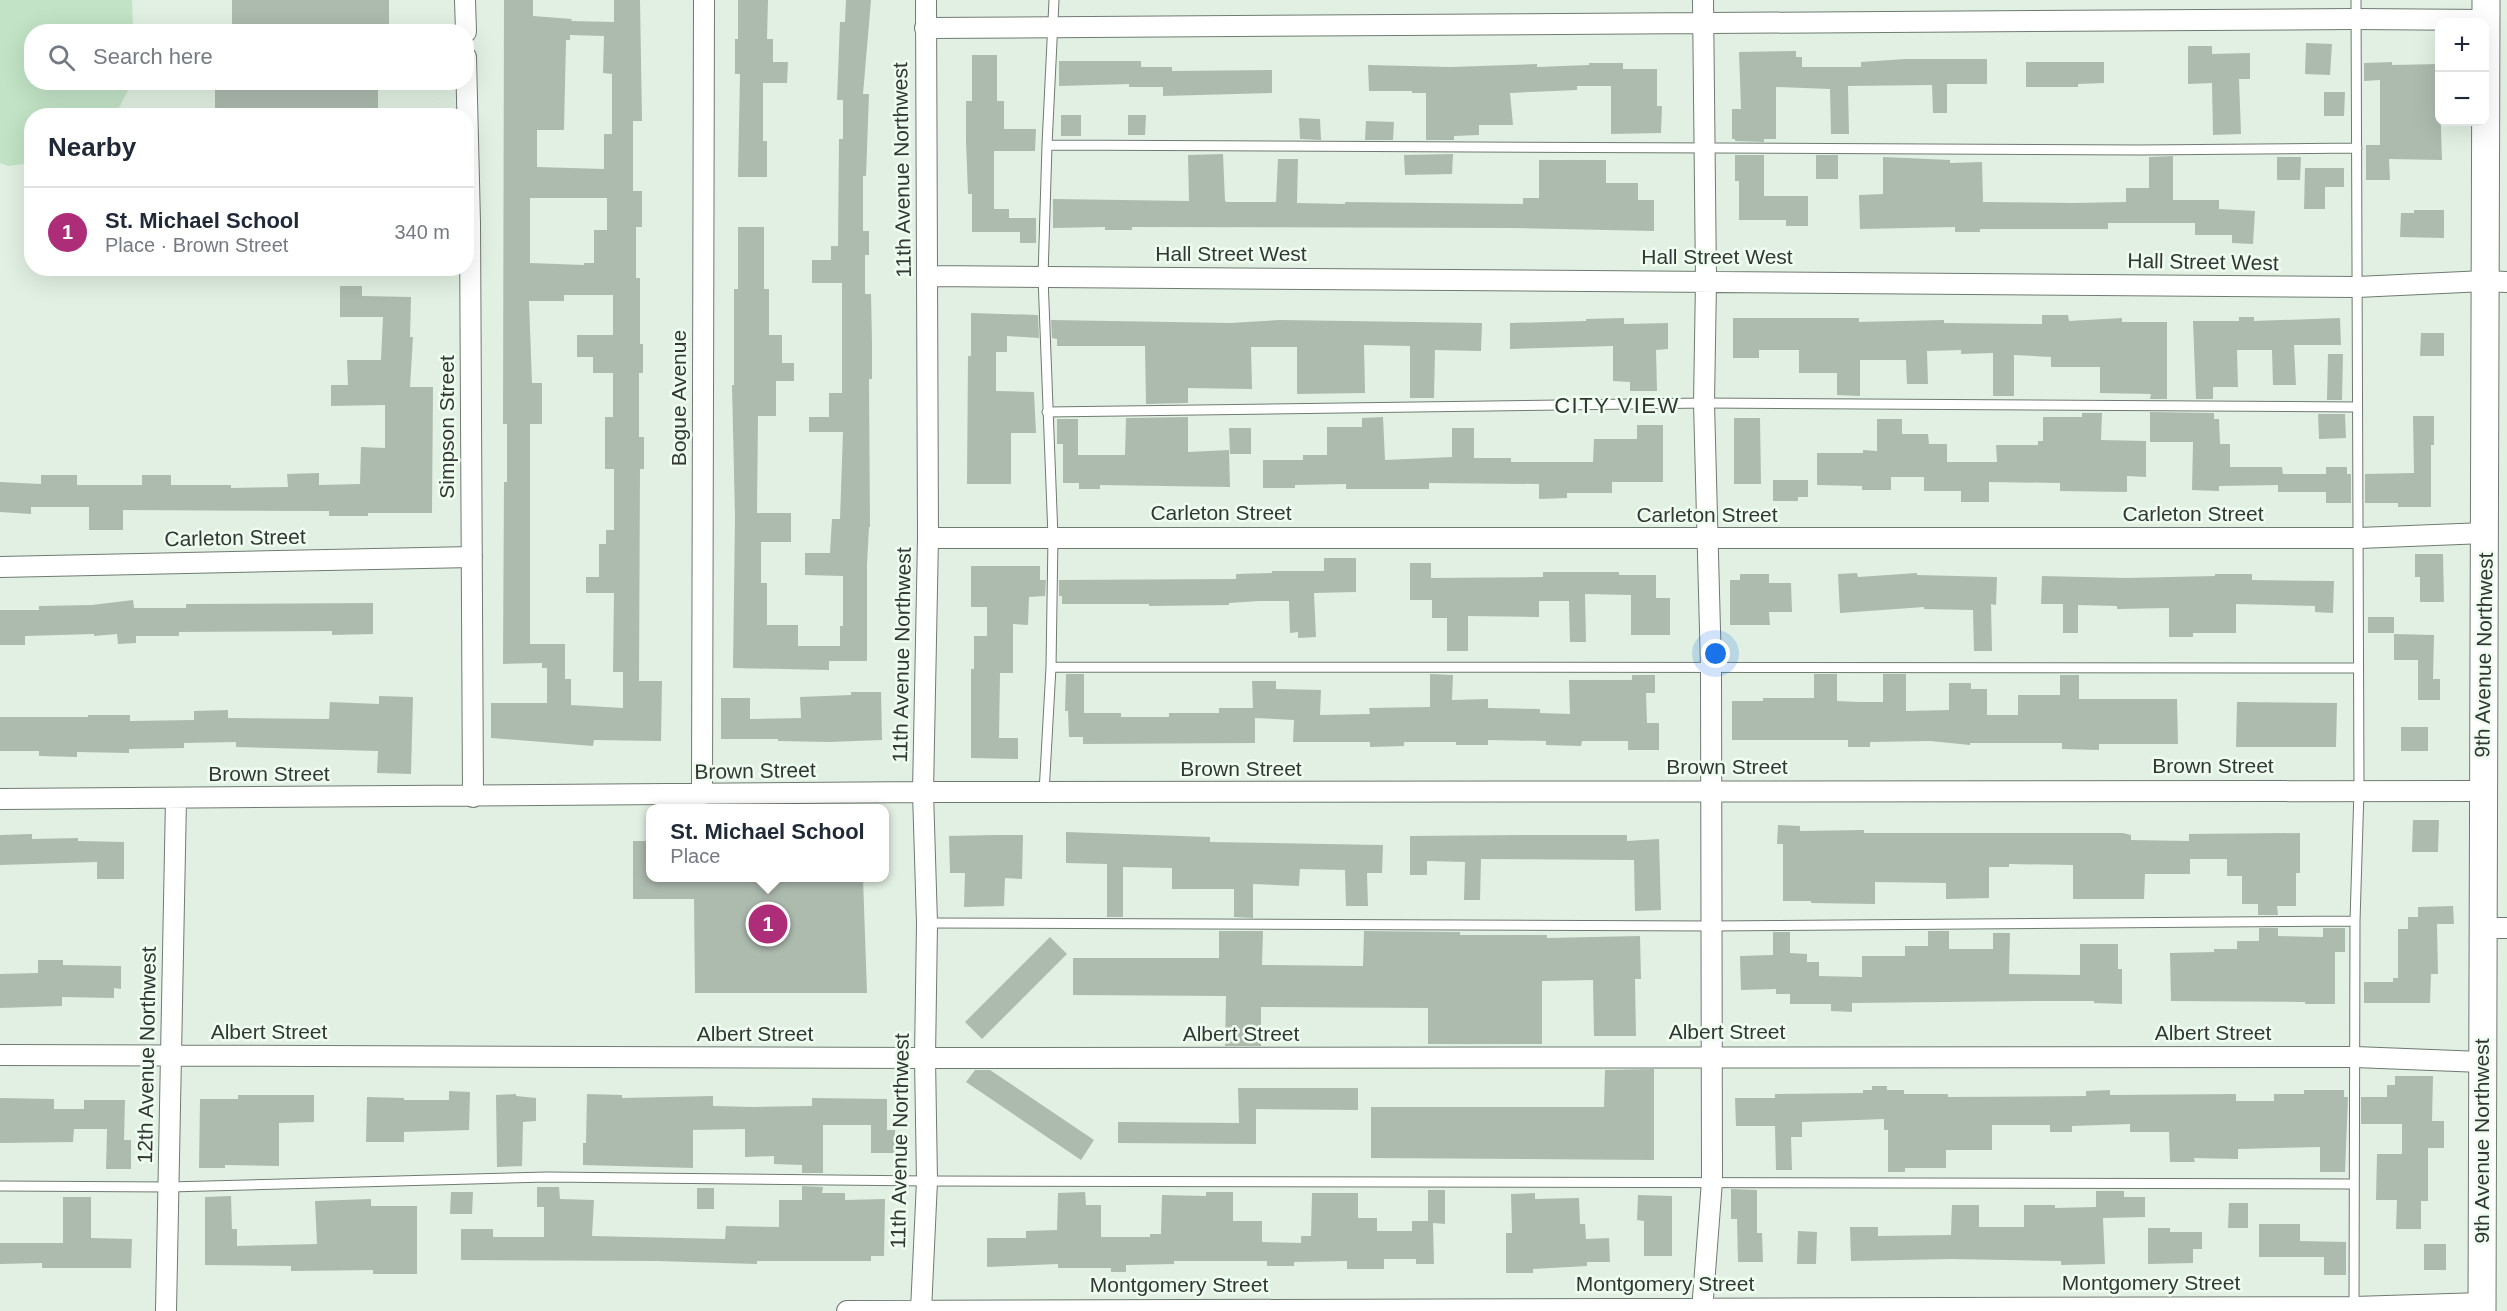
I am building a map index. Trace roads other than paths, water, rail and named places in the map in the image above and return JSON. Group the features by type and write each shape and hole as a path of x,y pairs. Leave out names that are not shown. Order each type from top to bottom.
{"main road":[{"name":"9th Avenue Northwest","path":"2482,1307 2482,1062 2494,928 2482,792 2485,533 2496,282 2486,10"}],"street":[{"path":"465,0 466,24"},
{"name":"Bogue Avenue","path":"702,795 704,0"},
{"name":"11th Avenue Northwest","path":"921,1311 927,1181 925,1058 927,923 923,792 928,538 926,0"},
{"path":"1702,1309 1712,1181 1711,668 1704,403 1706,281 1703,0"},
{"path":"925,28 1703,23 2356,9 2486,10"},
{"name":"Simpson Street","path":"467,90 467,108"},
{"name":"Simpson Street","path":"470,276 473,797"},
{"name":"Hall Street West","path":"927,276 2357,287 2496,282"},
{"name":"Carleton Street","path":"928,538 2359,538 2485,533"},
{"name":"Carleton Street","path":"0,567 472,557"},
{"name":"Brown Street","path":"0,799 923,792 2359,790 2482,792"},
{"name":"12th Avenue Northwest","path":"166,1311 176,799"},
{"name":"Albert Street","path":"0,1055 925,1058 2355,1057 2482,1062"},
{"name":"Montgomery Street","path":"847,1311 2482,1307"}],"lane":[{"path":"1044,793 1052,667 1053,537 1043,277 1054,0"},
{"path":"2354,1309 2355,921 2359,790 2356,9"},
{"path":"1047,145 1705,149 2357,148"},
{"path":"1047,412 1704,403 2356,407"},
{"path":"1052,667 2358,668"},
{"path":"927,923 1710,926 2355,921"},
{"path":"0,1186 169,1187 547,1176 927,1181 2354,1184"}],"place":[{"name":"St. Michael School","path":"768,924"}],"district":[{"name":"CITY VIEW","path":"1617,405"}]}
